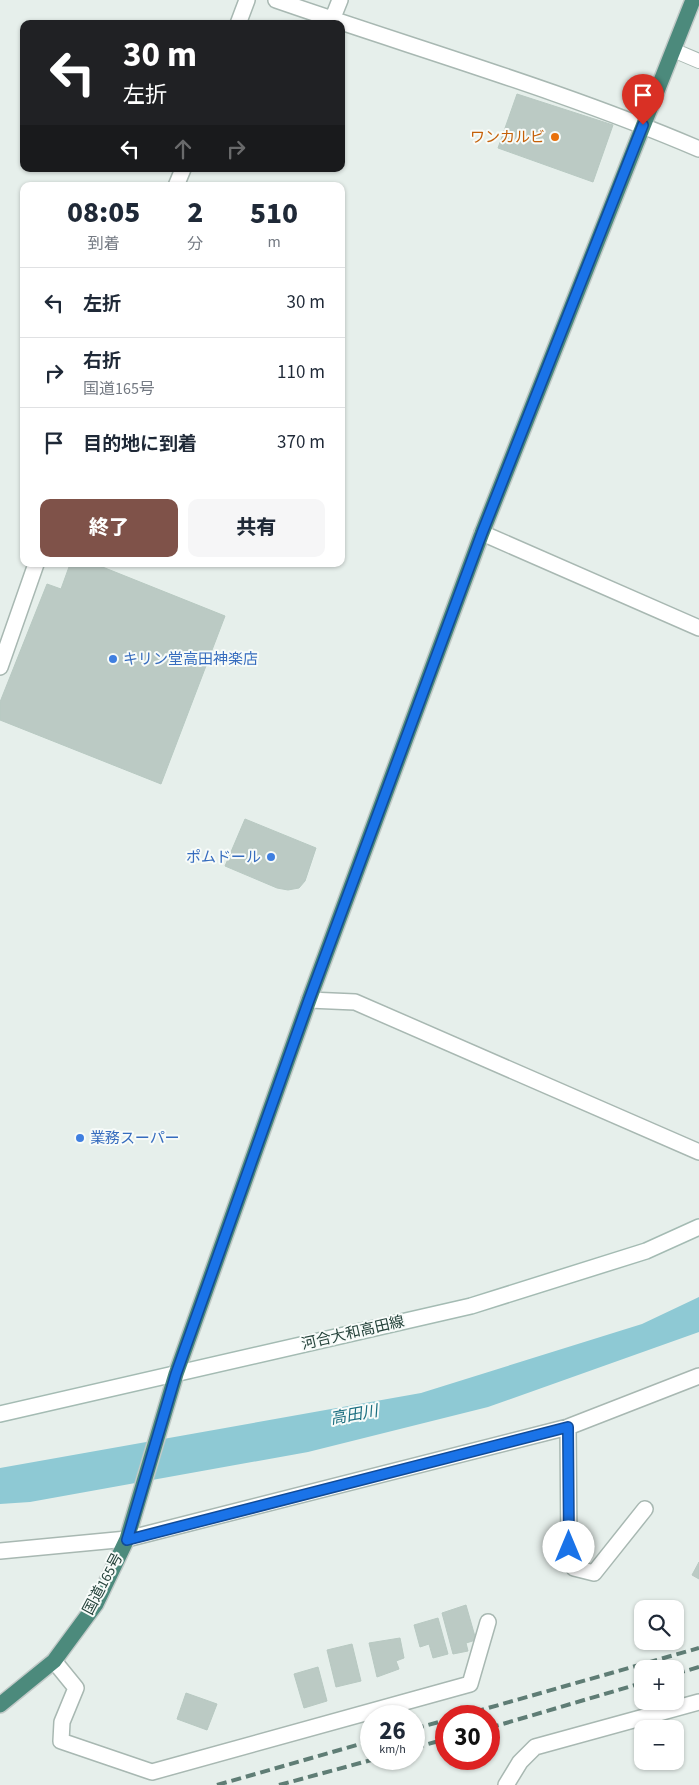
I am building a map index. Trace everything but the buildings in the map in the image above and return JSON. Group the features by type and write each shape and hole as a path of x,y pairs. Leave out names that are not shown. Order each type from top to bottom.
{"highway":[{"name":"国道165号","path":"0,1705 54,1661 96,1604 127,1540 132,1516 176,1374 309,1000 482,533 693,0"}],"street":[{"path":"240,20 248,0"},
{"path":"276,0 332,20 340,0"},
{"path":"345,24 512,78 643,125 699,149"},
{"path":"482,533 699,628"},
{"path":"0,667 35,567"},
{"path":"309,1000 355,1002 699,1152"},
{"name":"河合大和高田線","path":"0,1414 471,1306 646,1251 699,1227"},
{"path":"0,1551 127,1540 568,1427 699,1376"},
{"path":"568,1427 569,1547 574,1568 594,1572 645,1509"},
{"path":"54,1661 76,1688 62,1722 61,1741 152,1772 470,1684 488,1622"},
{"path":"506,1785 520,1762 535,1747 699,1702"}],"lane":[{"path":"673,50 699,61"}],"water":[{"name":"高田川","path":"699,1297 699,1332 488,1407 308,1452 30,1502 0,1504 0,1468 421,1393 642,1324"}],"railway":[{"path":"499,1705 699,1648"},
{"path":"684,1671 699,1667"},
{"path":"500,1725 634,1685"},
{"path":"425,1726 435,1723"},
{"path":"425,1745 435,1742"},
{"path":"217,1785 360,1744"},
{"path":"279,1785 360,1763"}],"place":[{"name":"ワンカルビ","path":"555,137"},
{"name":"キリン堂高田神楽店","path":"113,659"},
{"name":"ポムドール","path":"271,857"},
{"name":"業務スーパー","path":"80,1138"}],"route":[{"path":"569,1547 568,1427 127,1540 132,1516 176,1374 309,1000 482,533 643,125"}]}
